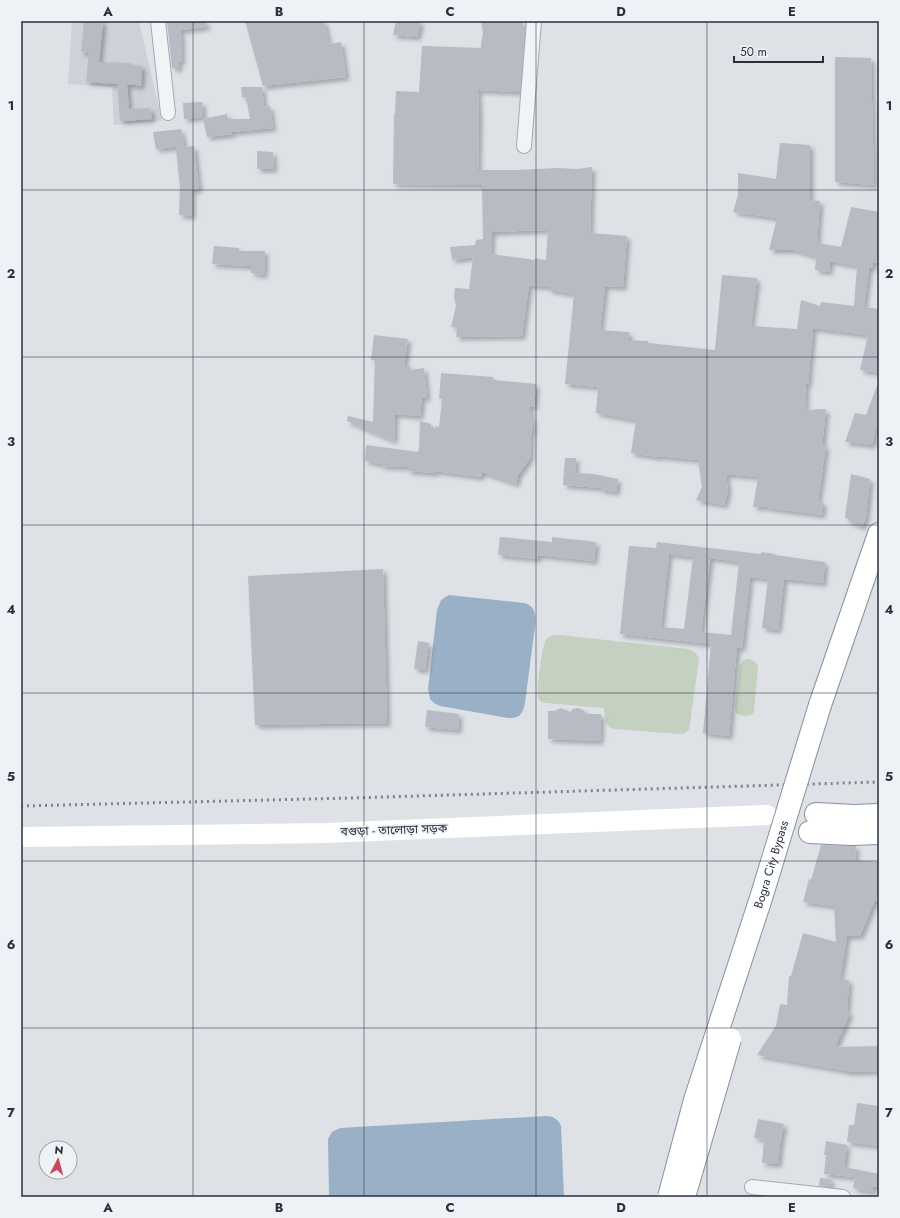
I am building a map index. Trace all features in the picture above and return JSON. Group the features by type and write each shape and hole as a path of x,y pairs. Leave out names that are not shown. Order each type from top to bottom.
{"highway":[{"name":"Bogra City Bypass","path":"668,1197 700,1085 761,898 820,705 879,534"},
{"name":"Bogra City Bypass","path":"684,1197 733,1029 778,893 834,708 879,575"},
{"path":"879,815 854,816 813,823 851,834 879,834"}],"street":[{"path":"158,21 168,113"},
{"path":"524,146 534,21"},
{"name":"বগুড়া - তালোড়া সড়ক","path":"21,837 326,833 767,815"},
{"path":"752,1187 843,1197"}],"shaded area":[{"path":"72,21 139,21 162,121 114,125 112,87 68,84"}],"green space":[{"path":"552,635 688,649 694,651 699,659 689,730 680,734 614,729 608,726 603,708 545,703 541,701 538,698 538,693 541,661 545,642"},
{"path":"746,659 750,659 758,666 754,712 746,716 737,714 735,709 740,665"}],"water":[{"path":"449,595 524,603 531,606 533,609 535,615 535,626 525,703 520,715 508,718 440,706 430,699 428,689 437,610 441,600"},
{"path":"546,1116 555,1118 561,1126 564,1197 329,1197 328,1139 332,1132 340,1128"}],"building":[{"path":"84,21 103,21 99,62 130,63 142,66 141,86 130,84 127,85 129,109 150,108 152,119 120,121 117,84 86,82 89,53 81,52"},
{"path":"167,21 206,21 206,27 180,30 182,41 182,61 178,62 179,69 172,68"},
{"path":"245,21 324,21 329,44 341,42 346,77 263,86"},
{"path":"396,21 421,21 417,37 393,35"},
{"path":"481,21 522,21 525,31 520,92 478,90 478,170 557,168 577,169 592,167 590,233 627,236 623,287 605,286 600,330 629,332 629,340 648,341 648,343 715,350 722,275 757,278 751,326 797,329 801,300 820,306 821,302 854,306 857,266 830,261 829,272 815,270 816,257 794,250 769,250 777,218 733,212 738,195 738,173 776,179 780,143 810,145 810,200 820,201 817,243 841,247 851,207 879,212 879,263 873,262 872,268 869,268 864,307 879,309 879,373 860,370 868,335 813,328 808,384 806,383 805,410 826,409 822,446 826,445 818,501 823,502 822,515 768,507 753,507 758,477 726,474 728,491 724,505 696,500 702,487 698,460 631,453 636,420 596,413 598,387 565,384 574,294 549,290 549,287 529,285 522,336 456,337 457,327 451,327 456,306 454,296 455,288 469,289 473,257 452,260 450,247 475,245 476,240 483,239 482,185 393,184 394,114 396,91 419,92 422,46 481,48 483,33","holes":["548,230 546,260 491,254 492,232"]},
{"path":"835,57 871,58 874,185 835,182"},
{"path":"241,87 262,87 264,107 270,106 273,128 231,132 232,134 207,137 203,119 227,114 228,119 250,119 246,97 242,97"},
{"path":"202,102 203,117 184,119 183,103"},
{"path":"181,129 184,146 156,149 153,132"},
{"path":"194,146 199,189 192,190 192,216 179,215 180,189 176,148"},
{"path":"257,151 273,152 274,169 257,169"},
{"path":"214,246 239,248 239,251 265,251 264,275 251,273 251,266 212,264"},
{"path":"374,335 408,339 404,366 410,366 410,370 424,368 427,398 422,397 420,416 395,414 394,441 347,421 348,416 373,422 375,360 371,360"},
{"path":"441,373 493,377 493,380 536,384 534,407 529,406 533,426 530,440 530,458 518,475 516,484 482,472 481,477 435,471 435,473 408,471 408,467 381,466 381,464 365,461 366,445 418,452 420,421 431,424 431,428 436,428 436,426 439,427 442,399 439,399"},
{"path":"878,383 879,417 872,445 845,442 855,413 866,415"},
{"path":"565,458 576,458 575,473 593,474 618,479 616,492 601,490 601,488 563,485"},
{"path":"851,474 870,479 866,517 862,527 851,522 845,517"},
{"path":"500,537 552,542 552,537 596,542 594,561 538,555 538,559 498,555"},
{"path":"657,542 761,554 761,552 825,562 823,583 784,579 778,630 762,628 768,579 750,577 742,648 737,647 729,736 703,733 711,644 620,634 629,546 656,548","holes":["669,554 693,557 684,629 661,627","710,558 739,562 731,635 701,632"]},
{"path":"383,569 387,723 255,725 248,576"},
{"path":"418,641 429,643 425,670 414,669"},
{"path":"561,708 570,712 573,709 578,708 587,714 601,714 600,741 548,739 548,711 554,711"},
{"path":"427,710 459,714 458,730 425,727"},
{"path":"821,845 856,846 855,860 879,862 879,901 875,900 860,936 847,936 840,979 849,980 847,1012 850,1013 835,1047 879,1046 879,1071 846,1072 757,1055 776,1026 780,1004 787,1005 789,976 791,976 803,933 836,942 834,906 803,902 809,879 811,880"},
{"path":"857,1103 879,1106 879,1146 847,1142 849,1125 854,1125"},
{"path":"758,1119 784,1124 778,1164 762,1163 764,1140 754,1138"},
{"path":"826,1141 847,1145 844,1167 879,1174 879,1187 873,1186 872,1192 853,1188 855,1177 824,1174"},
{"path":"820,1178 831,1179 830,1187 819,1186"}],"railway":[{"path":"21,806 351,798 879,782"}]}
